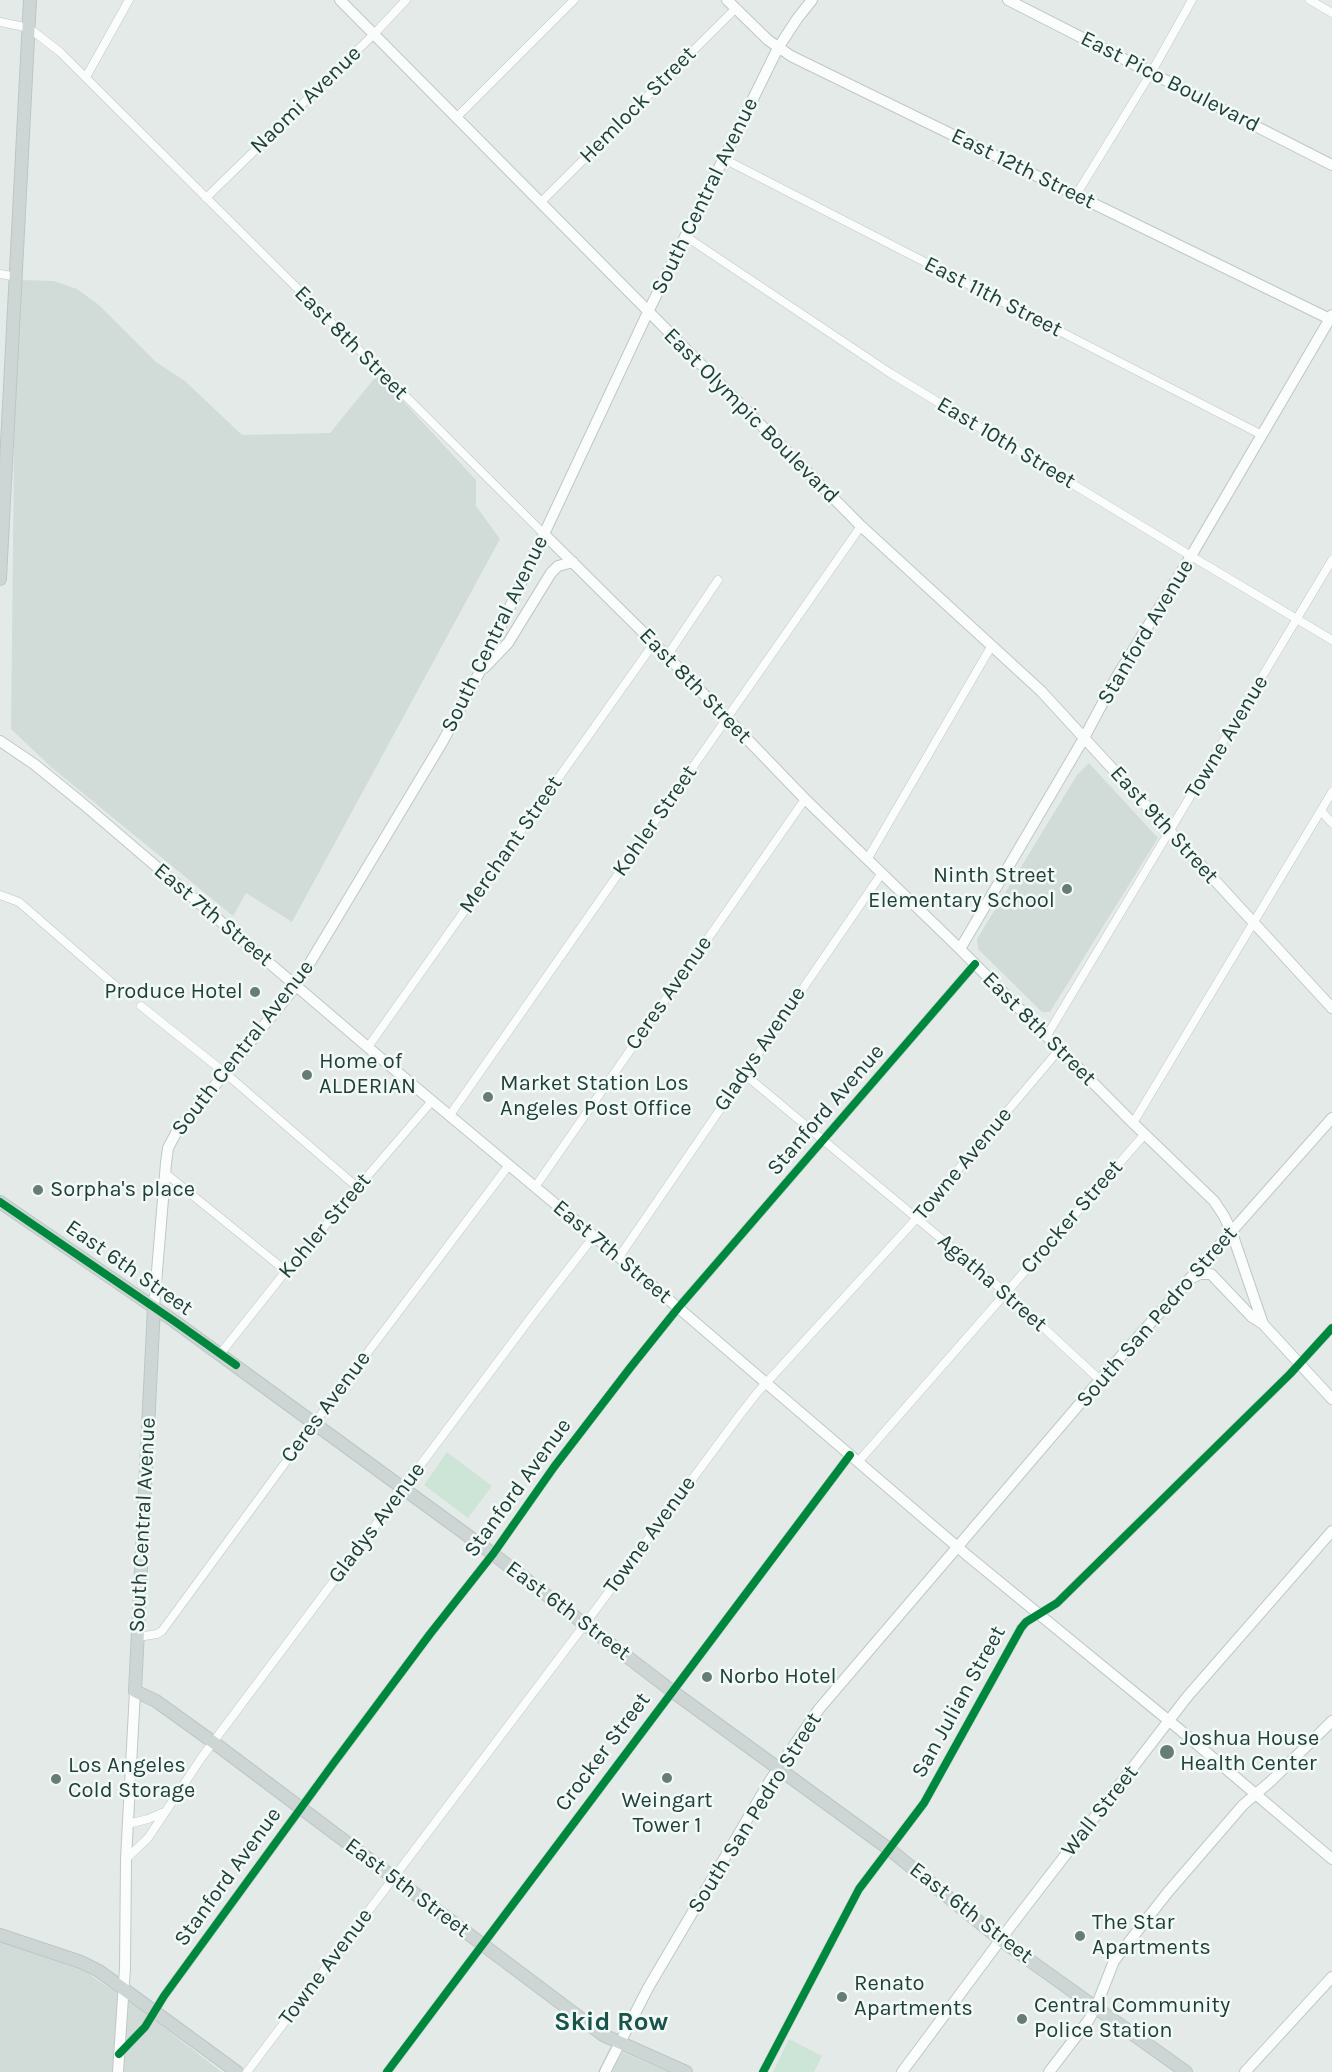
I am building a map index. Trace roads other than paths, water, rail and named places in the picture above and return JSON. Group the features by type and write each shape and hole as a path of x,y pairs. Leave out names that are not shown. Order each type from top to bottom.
{"main road":[{"path":"0,579 30,0"},
{"name":"East Olympic Boulevard","path":"340,0 861,526 992,645"},
{"name":"East 12th Street","path":"727,0 778,48 791,56 1331,318"},
{"name":"South Central Avenue","path":"118,2072 125,1968 126,1859 154,1307 168,1148 176,1132 296,986 443,741 478,675 648,312 778,48 812,0"},
{"name":"East Pico Boulevard","path":"1008,0 1332,165"},
{"name":"Stanford Avenue","path":"960,949 1084,738 1116,678 1191,556 1331,318"},
{"name":"East 8th Street","path":"544,534 667,656 805,799 868,858 1144,1135 1214,1201 1232,1233 1263,1324 1332,1399"},
{"path":"478,675 508,643 551,573 558,566 573,562"},
{"name":"East 9th Street","path":"992,645 1041,691 1332,1008"},
{"name":"East 7th Street","path":"0,741 34,764 82,803 854,1459 1332,1859"},
{"name":"South San Pedro Street","path":"605,2072 648,1988 778,1767 819,1709 1100,1380 1332,1118"},
{"name":"East 6th Street","path":"0,1202 220,1354 493,1554 672,1691 889,1849 1001,1940 1186,2072"},
{"path":"1191,1279 1200,1274 1211,1274 1252,1317 1263,1324"},
{"name":"Wall Street","path":"902,2072 1208,1672 1332,1532"},
{"name":"East 5th Street","path":"135,1691 156,1701 213,1742 603,2035 686,2072"},
{"path":"1049,2072 1088,2021 1118,1954 1209,1843 1255,1794 1332,1721"},
{"path":"0,1935 81,1962 99,1971 237,2072"},
{"path":"1245,2072 1332,1977"}],"street":[{"path":"86,77 129,0"},
{"name":"Naomi Avenue","path":"206,198 406,0"},
{"path":"456,118 574,0"},
{"path":"1076,195 1151,73 1192,0"},
{"path":"1310,0 1332,13"},
{"name":"Hemlock Street","path":"541,202 735,9"},
{"name":"East 8th Street","path":"0,22 29,28 60,52 544,534"},
{"name":"East 11th Street","path":"724,159 1262,435"},
{"name":"East 10th Street","path":"686,236 890,373 1332,640"},
{"path":"0,274 16,277"},
{"name":"Kohler Street","path":"450,1115 861,526"},
{"name":"Towne Avenue","path":"1047,1037 1332,560"},
{"path":"667,656 718,580"},
{"name":"Merchant Street","path":"368,1047 654,643"},
{"path":"868,858 992,645"},
{"path":"1132,1123 1332,792"},
{"name":"Ceres Avenue","path":"535,1187 805,799"},
{"path":"1321,811 1332,823"},
{"name":"Gladys Avenue","path":"619,1257 882,873"},
{"path":"0,895 19,902 119,989"},
{"name":"Stanford Avenue","path":"119,2054 134,2039 155,2011 301,1808 630,1368 678,1308 975,964"},
{"path":"141,1006 224,1072 357,1187"},
{"name":"Towne Avenue","path":"247,2072 732,1425 767,1383 916,1219 1059,1050"},
{"name":"Agatha Street","path":"743,1074 1005,1292 1100,1380"},
{"name":"Kohler Street","path":"220,1354 286,1271 432,1101"},
{"name":"Crocker Street","path":"387,2072 672,1691 854,1459 1144,1135"},
{"name":"Ceres Avenue","path":"138,1636 157,1634 162,1631 508,1165"},
{"path":"165,1173 286,1271"},
{"name":"Gladys Avenue","path":"126,1859 148,1838 213,1742 594,1236"},
{"name":"San Julian Street","path":"763,2072 859,1890 924,1803 1021,1628 1026,1622 1057,1603 1300,1363 1332,1328"},
{"path":"128,1824 163,1813"}],"place":[{"name":"Ninth Street Elementary School","path":"1067,889"},
{"name":"Produce Hotel","path":"255,992"},
{"name":"Home of ALDERIAN","path":"307,1075"},
{"name":"Market Station Los Angeles Post Office","path":"488,1097"},
{"name":"Sorpha's place","path":"38,1190"},
{"name":"Norbo Hotel","path":"707,1677"},
{"name":"Joshua House Health Center","path":"1167,1752"},
{"name":"Weingart Tower 1","path":"667,1778"},
{"name":"Los Angeles Cold Storage","path":"56,1779"},
{"name":"The Star Apartments","path":"1080,1936"},
{"name":"Renato Apartments","path":"842,1997"},
{"name":"Central Community Police Station","path":"1022,2019"}],"district":[{"name":"Skid Row","path":"611,2023"}]}
